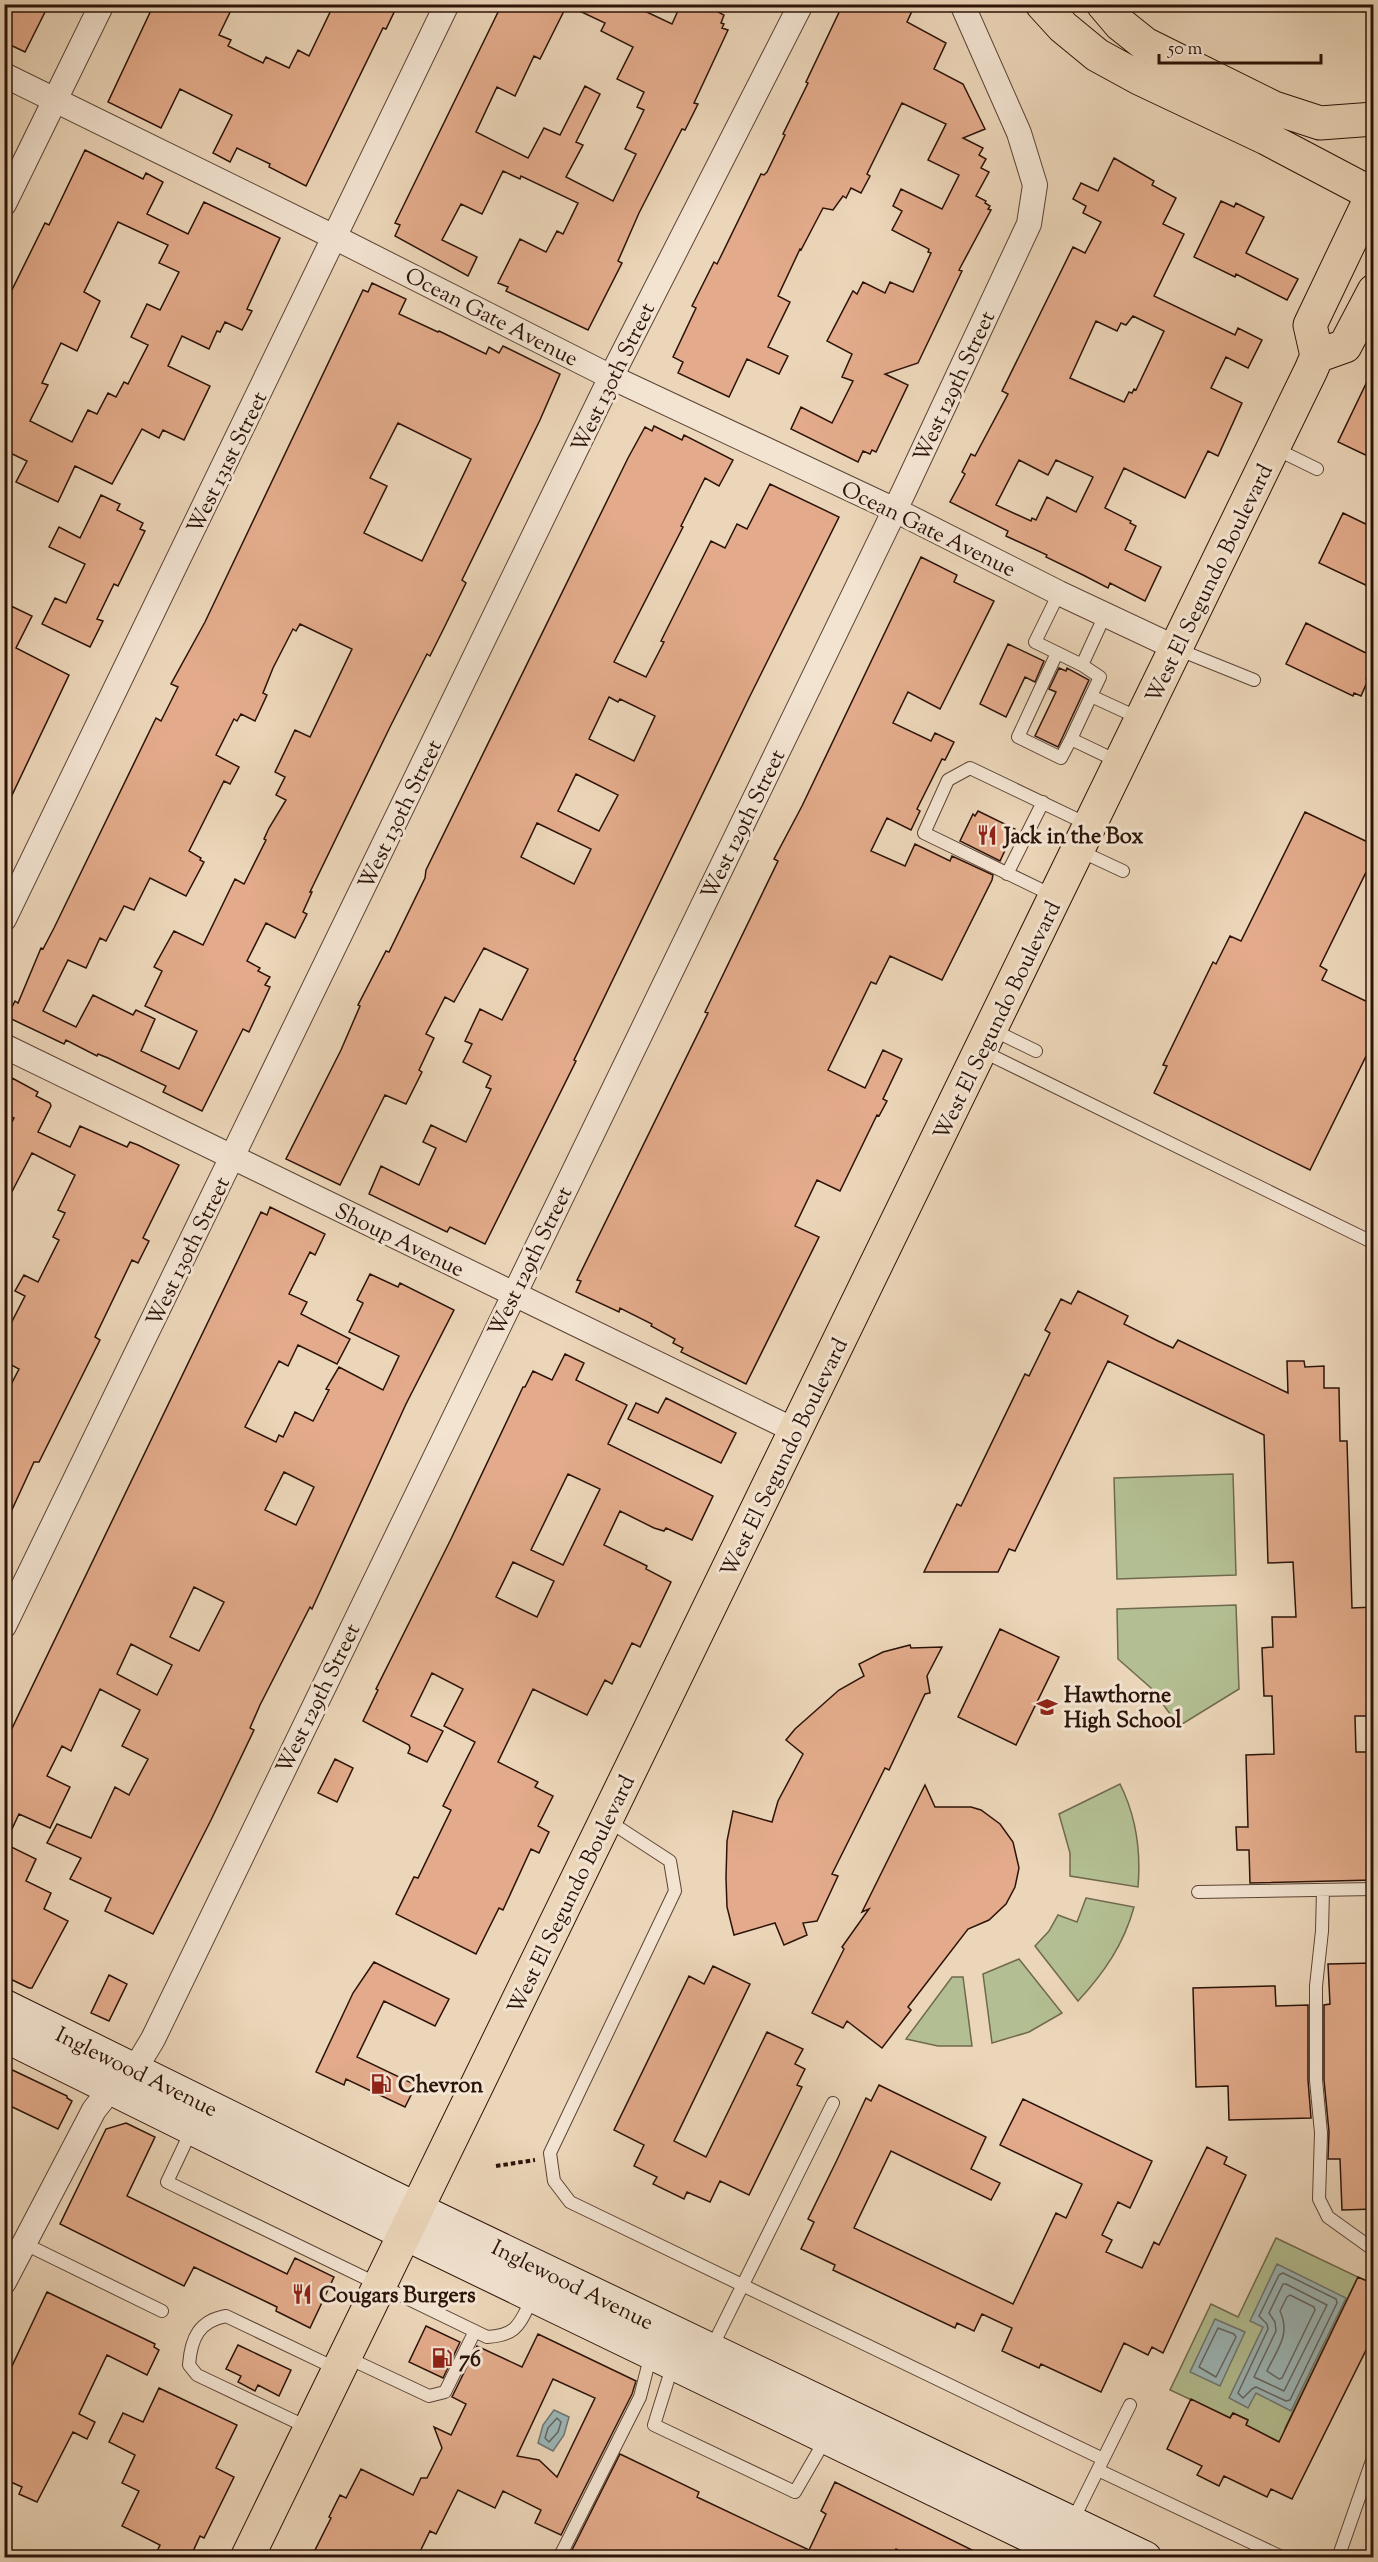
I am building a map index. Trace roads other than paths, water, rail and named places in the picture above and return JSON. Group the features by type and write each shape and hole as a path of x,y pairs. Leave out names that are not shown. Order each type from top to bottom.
{"main road":[{"path":"1042,4 1063,27 1097,55 1373,193 1310,325 1317,356 1345,346 1374,291"},
{"path":"1103,4 1120,24 1145,44 1274,108 1320,123 1374,119"},
{"name":"West El Segundo Boulevard","path":"247,2558 1317,356"},
{"name":"Inglewood Avenue","path":"4,2006 124,2078 540,2284 690,2361 826,2437 1076,2558"},
{"name":"Inglewood Avenue","path":"4,2035 124,2078 193,2128 410,2221"},
{"name":"Inglewood Avenue","path":"540,2284 690,2361 1072,2523 1145,2558"}],"street":[{"path":"4,204 102,4"},
{"name":"West 131st Street","path":"4,919 447,4"},
{"name":"West 130th Street","path":"4,1626 611,377 801,4"},
{"name":"West 129th Street","path":"4,2282 94,2110 124,2078 153,2039 895,510 1029,224 1035,185 1019,133 962,4"},
{"name":"Ocean Gate Avenue","path":"4,75 334,237 611,377 895,510 1059,593 1176,648"},
{"name":"Shoup Avenue","path":"4,1046 796,1431"}],"lane":[{"path":"1273,447 1317,469"},
{"path":"1057,653 1018,737 1061,758 1100,677 1082,665 1035,642 1059,593"},
{"path":"1082,665 1105,615"},
{"path":"1176,648 1254,680"},
{"path":"1091,696 1142,719"},
{"path":"1071,739 1120,763"},
{"path":"1056,897 924,832 948,780 970,768 1043,802 1123,871"},
{"path":"1007,874 1043,802"},
{"path":"986,1040 1036,1051"},
{"path":"986,1040 1374,1243"},
{"path":"607,1820 670,1861 675,1891 550,2153 554,2181 570,2202 742,2284 1284,2558"},
{"path":"1198,1892 1374,1889"},
{"path":"1323,1890 1322,1931 1316,1986 1316,2080 1321,2133 1319,2199 1328,2217 1374,2250"},
{"path":"826,2437 795,2492 654,2425 690,2361 742,2284 833,2103"},
{"path":"193,2128 167,2182 488,2337 506,2336 514,2331 540,2284"},
{"path":"23,2243 162,2311"},
{"path":"309,2428 197,2375 189,2365 190,2350 200,2330 211,2319 226,2316 429,2396 446,2392 475,2331"},
{"path":"559,2558 640,2397 646,2379 690,2361"},
{"path":"1072,2523 1130,2405"},
{"path":"1338,2558 1374,2455"}],"water":[{"path":"1277,2264 1346,2298 1291,2411 1256,2393 1248,2408 1229,2398 1263,2327 1250,2321"},
{"path":"1215,2319 1245,2332 1220,2386 1190,2372"},
{"path":"554,2410 569,2417 564,2435 553,2451 538,2443 543,2425"}],"place":[{"name":"Jack in the Box","path":"987,835"},
{"name":"Hawthorne High School","path":"1047,1707"},
{"name":"Chevron","path":"381,2084"},
{"name":"Cougars Burgers","path":"302,2294"},
{"name":"76","path":"442,2358"}]}
